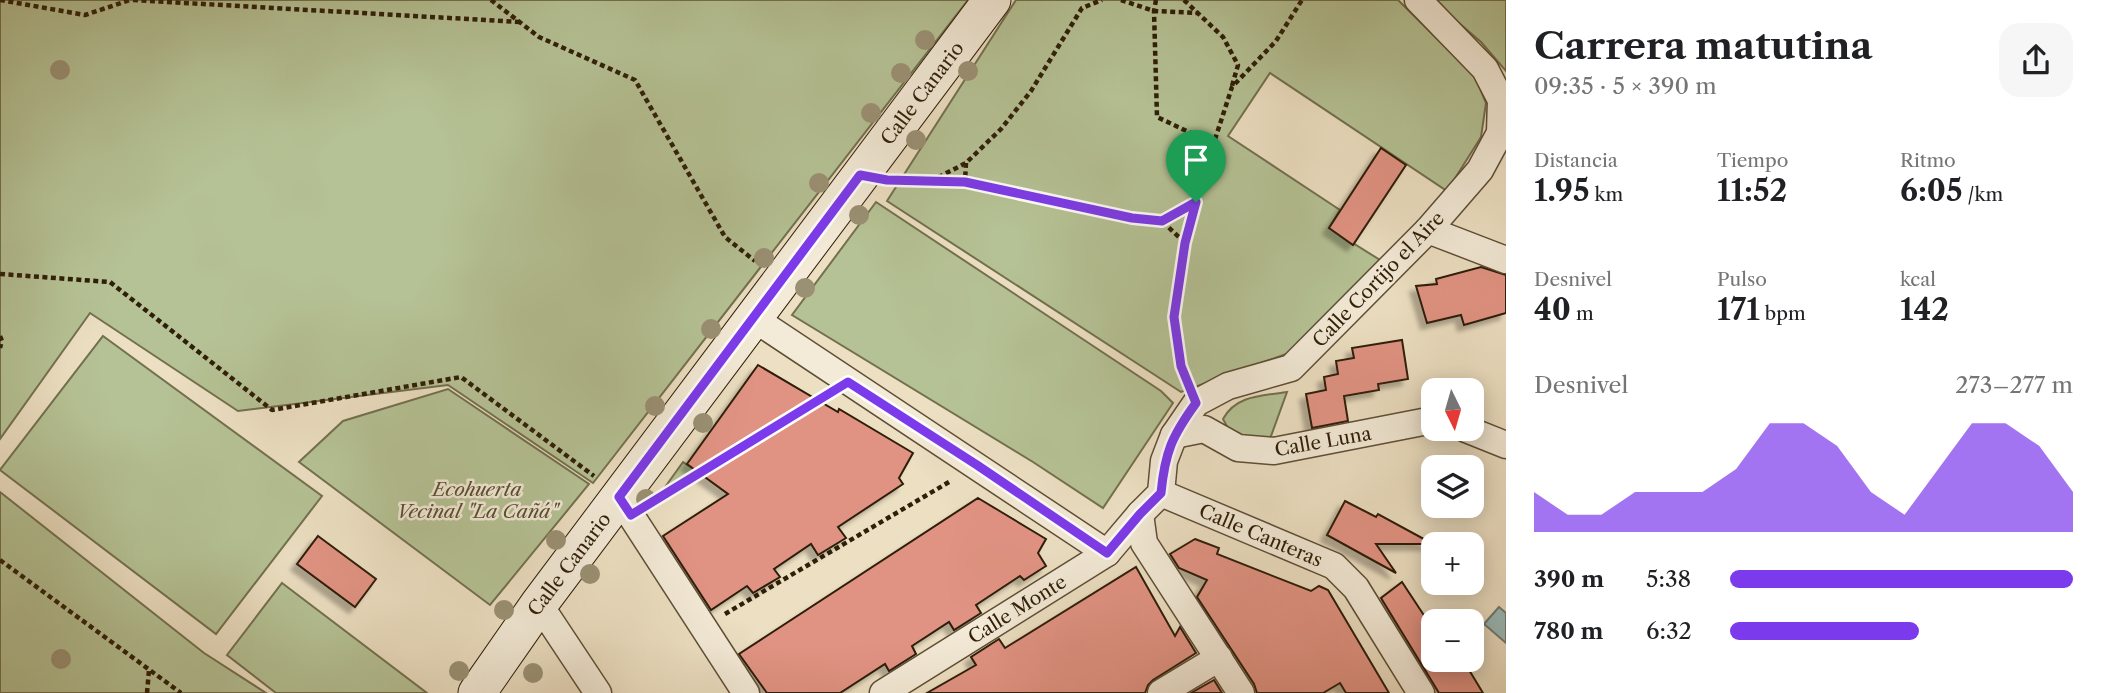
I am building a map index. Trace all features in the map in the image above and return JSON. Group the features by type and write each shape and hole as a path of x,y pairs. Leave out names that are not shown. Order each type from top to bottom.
{"street":[{"name":"Calle Canario","path":"477,693 539,604 625,506 753,318 992,0"},
{"name":"Calle Cortijo el Aire","path":"1161,493 1164,461 1174,435 1196,403 1227,386 1291,368 1429,230 1480,170 1494,146 1500,134 1500,100 1485,69 1418,0"},
{"path":"1429,230 1506,260"},
{"path":"753,318 1107,553"},
{"name":"Calle Luna","path":"1174,435 1204,429 1238,448 1274,452 1421,422"},
{"path":"1484,436 1506,445"},
{"path":"1161,493 1140,514 1144,543 1241,693"},
{"name":"Calle Canteras","path":"1161,493 1334,566 1356,588 1421,693"},
{"path":"625,506 746,693"},
{"name":"Calle Monte","path":"883,693 1107,553 1140,514"},
{"path":"539,604 598,693"},
{"path":"1161,693 1219,658"}],"path":[{"path":"0,1 85,15 131,0 520,22"},
{"path":"491,0 539,37 635,80 725,237 780,282"},
{"path":"929,182 966,163 1001,129 1031,91 1082,8 1102,0"},
{"path":"1121,0 1154,10 1199,13"},
{"path":"1156,0 1157,117 1214,144"},
{"path":"1184,0 1223,37 1238,65 1185,243 1174,317 1181,366 1196,403"},
{"path":"1232,87 1276,41 1302,0"},
{"path":"965,182 966,163"},
{"path":"860,175 887,180 965,182 1132,218 1162,221 1196,202"},
{"path":"1162,221 1185,243"},
{"path":"0,274 110,282 272,410 461,377 572,458 625,506 848,382"},
{"path":"0,336 0,348"},
{"path":"748,601 977,465"},
{"path":"0,560 181,693"},
{"path":"147,693 149,670"}],"green space":[{"path":"0,0 968,0 593,483 448,385 238,411 90,313 0,439"},
{"path":"1016,0 1398,0 1475,76 1486,103 1481,137 1447,191 1270,73 1228,136 1340,210 1329,228 1380,260 1289,353 1181,392 887,201"},
{"path":"1432,0 1506,0 1506,71 1481,42"},
{"path":"876,202 1161,391 1173,403 1103,508 1033,462 792,315"},
{"path":"103,336 322,496 216,634 0,470"},
{"name":"Ecohuerta Vecinal \"La Cañá\"","path":"448,389 589,484 490,605 299,462 343,421"},
{"path":"1287,392 1271,436 1258,445 1230,432 1223,419 1235,405 1259,396"},
{"path":"683,462 698,472 666,492 663,490"},
{"path":"0,492 204,653 266,693 0,693"},
{"path":"282,583 427,693 276,693 227,655"}],"water":[{"path":"1499,607 1506,613 1506,643 1484,624"}],"building":[{"path":"1381,148 1406,165 1353,245 1329,228"},
{"path":"1481,267 1506,275 1506,313 1464,325 1461,315 1427,323 1416,286 1437,284 1436,279"},
{"path":"1402,340 1408,379 1378,384 1379,390 1344,396 1348,421 1312,428 1306,394 1326,390 1324,377 1338,374 1336,361 1354,358 1352,348"},
{"path":"758,365 913,453 899,478 903,484 838,527 846,538 818,555 811,544 774,569 780,577 753,593 747,586 711,610 663,536 728,494 687,464"},
{"path":"978,498 1046,539 1038,553 1046,566 1024,580 1020,576 976,605 981,613 954,630 949,622 912,646 916,654 889,671 885,664 840,693 767,693 739,654"},
{"path":"1345,501 1376,517 1378,514 1421,537 1421,544 1376,544 1396,573 1327,535"},
{"path":"318,536 376,579 355,607 297,564"},
{"path":"1195,539 1219,548 1217,554 1311,591 1319,586 1328,590 1389,693 1346,693 1340,683 1323,693 1257,693 1254,684 1197,597 1207,580 1179,568 1170,554"},
{"path":"1136,567 1175,636 1180,627 1196,653 1153,680 1145,693 927,693 976,665 971,657 999,639 1005,648"},
{"path":"1402,582 1421,611 1421,664 1381,598"},
{"path":"1426,672 1470,672 1483,693 1439,693"},
{"path":"1214,680 1222,693 1191,693"}],"route":[{"path":"860,175 887,180 965,182 1132,218 1162,221 1196,202 1185,243 1174,317 1181,366 1196,403 1174,435 1164,461 1161,493 1107,553 848,382 631,515 619,497 860,175"}]}
